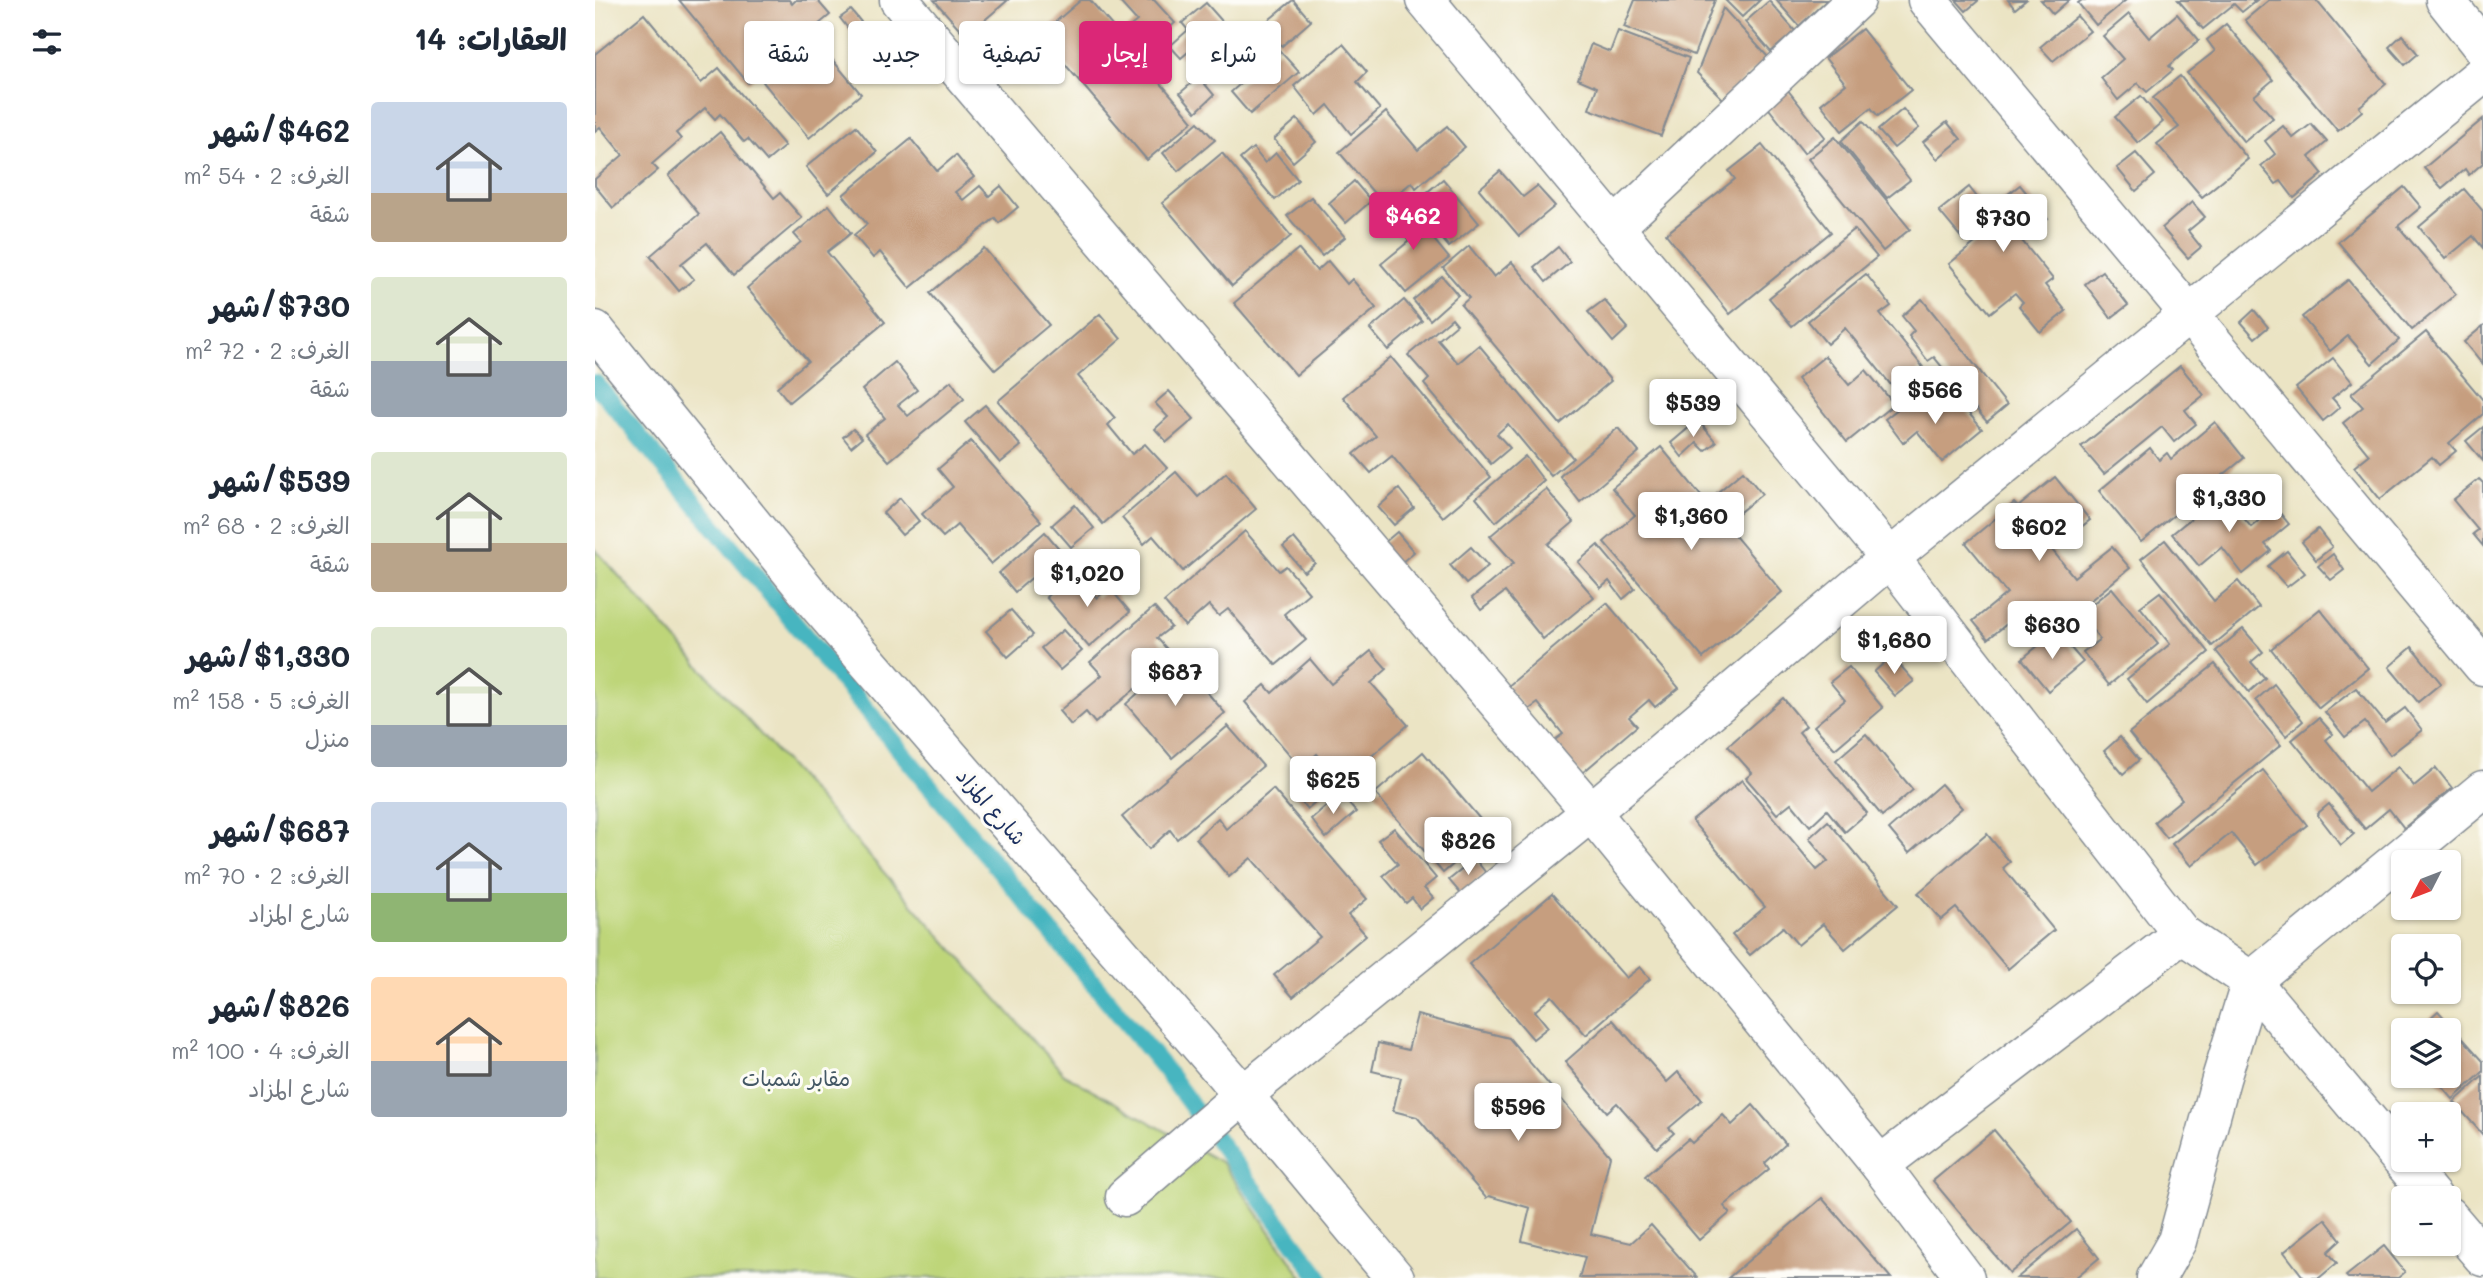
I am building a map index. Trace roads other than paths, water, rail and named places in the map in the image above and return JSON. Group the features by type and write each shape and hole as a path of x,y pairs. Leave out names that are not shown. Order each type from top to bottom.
{"street":[{"path":"899,0 1591,812 1880,1165 1965,1278"},
{"path":"1426,0 1890,558 2182,934 2251,981 2423,1186"},
{"path":"1614,228 1856,0"},
{"path":"1927,0 2483,666"},
{"path":"2445,0 2483,48"},
{"path":"1125,1196 1243,1095 1591,812 1890,558 2483,74"},
{"name":"شارع المزاد","path":"595,330 819,606 1243,1095 1395,1278"},
{"path":"2156,1278 2178,1241 2221,1079 2251,981 2483,790"},
{"path":"1880,1165 2182,934"},
{"path":"2461,1231 2483,1257"}],"waterway":[{"path":"595,383 1163,1067 1320,1278"}],"park label":[{"name":"مقابر شمبات","path":"796,1077"}]}
